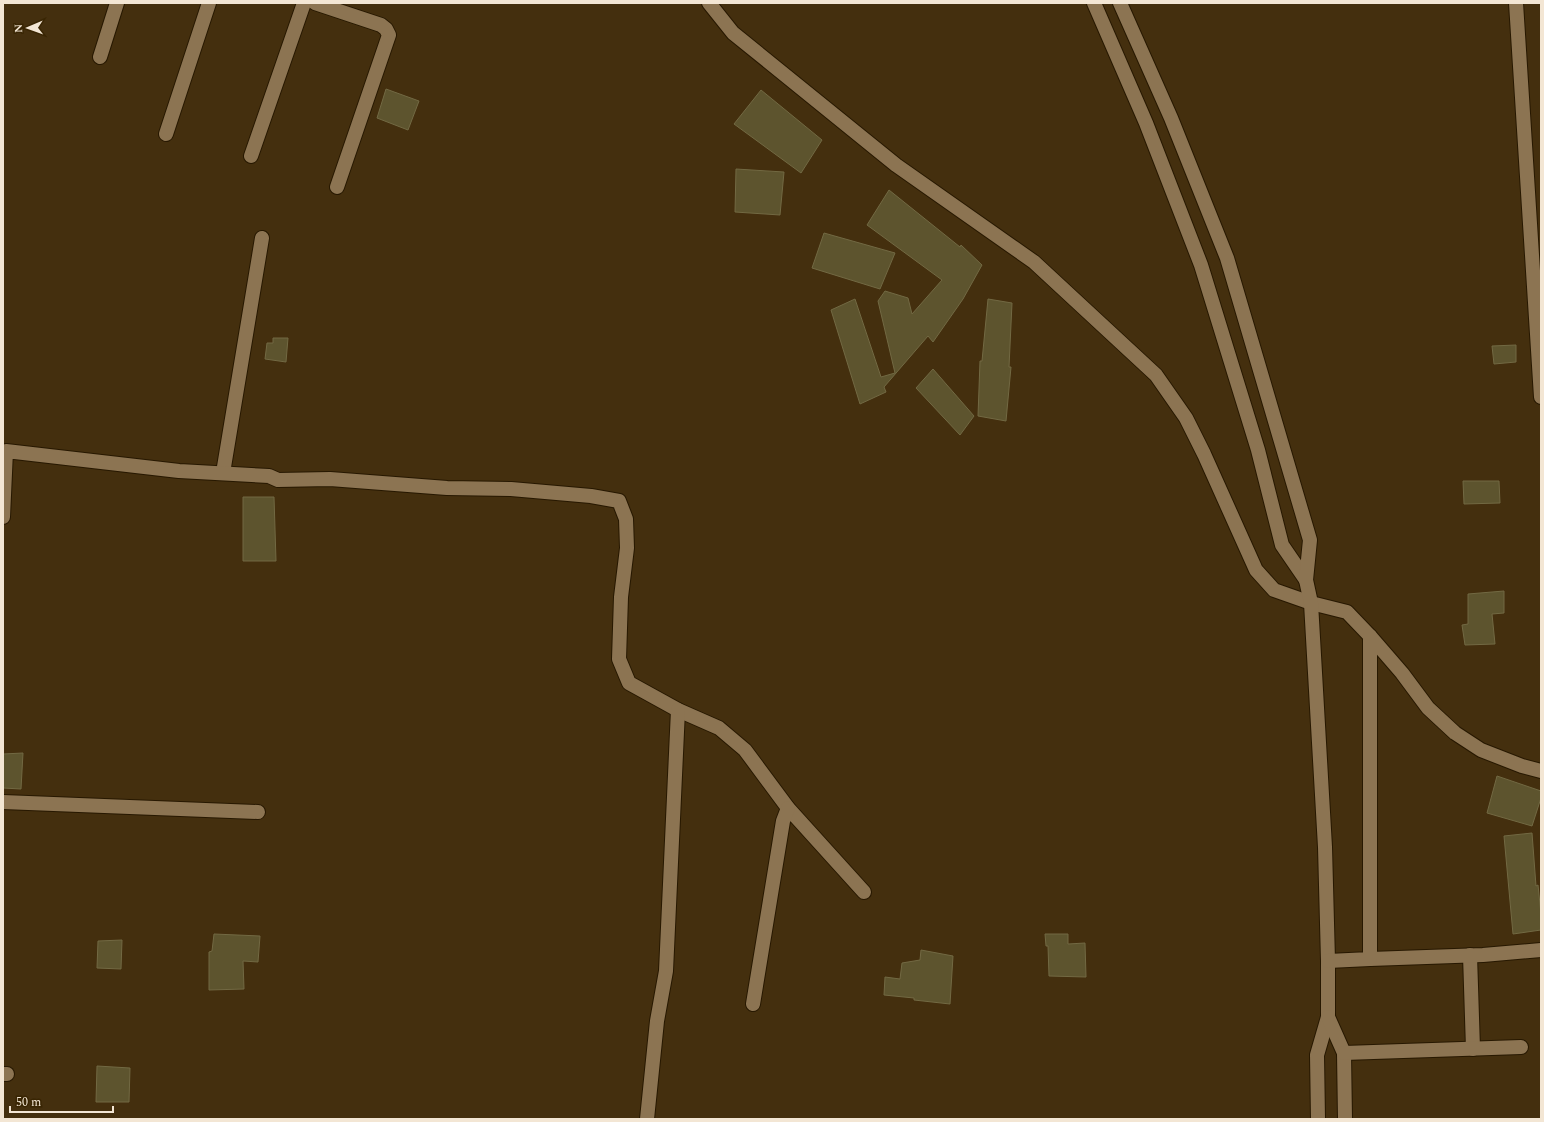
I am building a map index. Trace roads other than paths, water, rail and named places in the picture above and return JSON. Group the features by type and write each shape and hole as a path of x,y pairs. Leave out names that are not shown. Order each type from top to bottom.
{"street":[{"path":"100,57 117,3"},
{"path":"166,134 209,3"},
{"path":"251,156 304,3"},
{"path":"315,3 381,25 386,29 389,35 337,188"},
{"path":"709,3 733,33 896,165 1034,262 1156,375 1186,418 1256,570 1274,590 1311,603 1347,612 1402,673 1428,708 1455,733 1481,750 1522,766 1541,771"},
{"path":"1094,3 1146,123 1201,266 1258,450 1282,545 1306,580"},
{"path":"1120,3 1171,118 1227,258 1310,540 1306,580 1311,603 1325,847 1328,961 1328,1017 1317,1055 1318,1119"},
{"path":"1516,3 1541,397"},
{"path":"223,473 262,238"},
{"path":"3,517 5,451 179,471 269,476 278,480 330,478 447,488 511,489 591,496 619,501 626,519 627,548 621,597 618,658 630,683 678,710 719,728 745,750 788,808 864,892"},
{"path":"1370,636 1370,959"},
{"path":"647,1119 657,1021 666,971 678,710"},
{"path":"3,802 258,812"},
{"path":"753,1004 783,821 788,808"},
{"path":"1328,961 1483,955 1541,950"},
{"path":"1470,955 1473,1049"},
{"path":"1328,1017 1344,1053 1345,1119"},
{"path":"1344,1053 1521,1047"}]}
